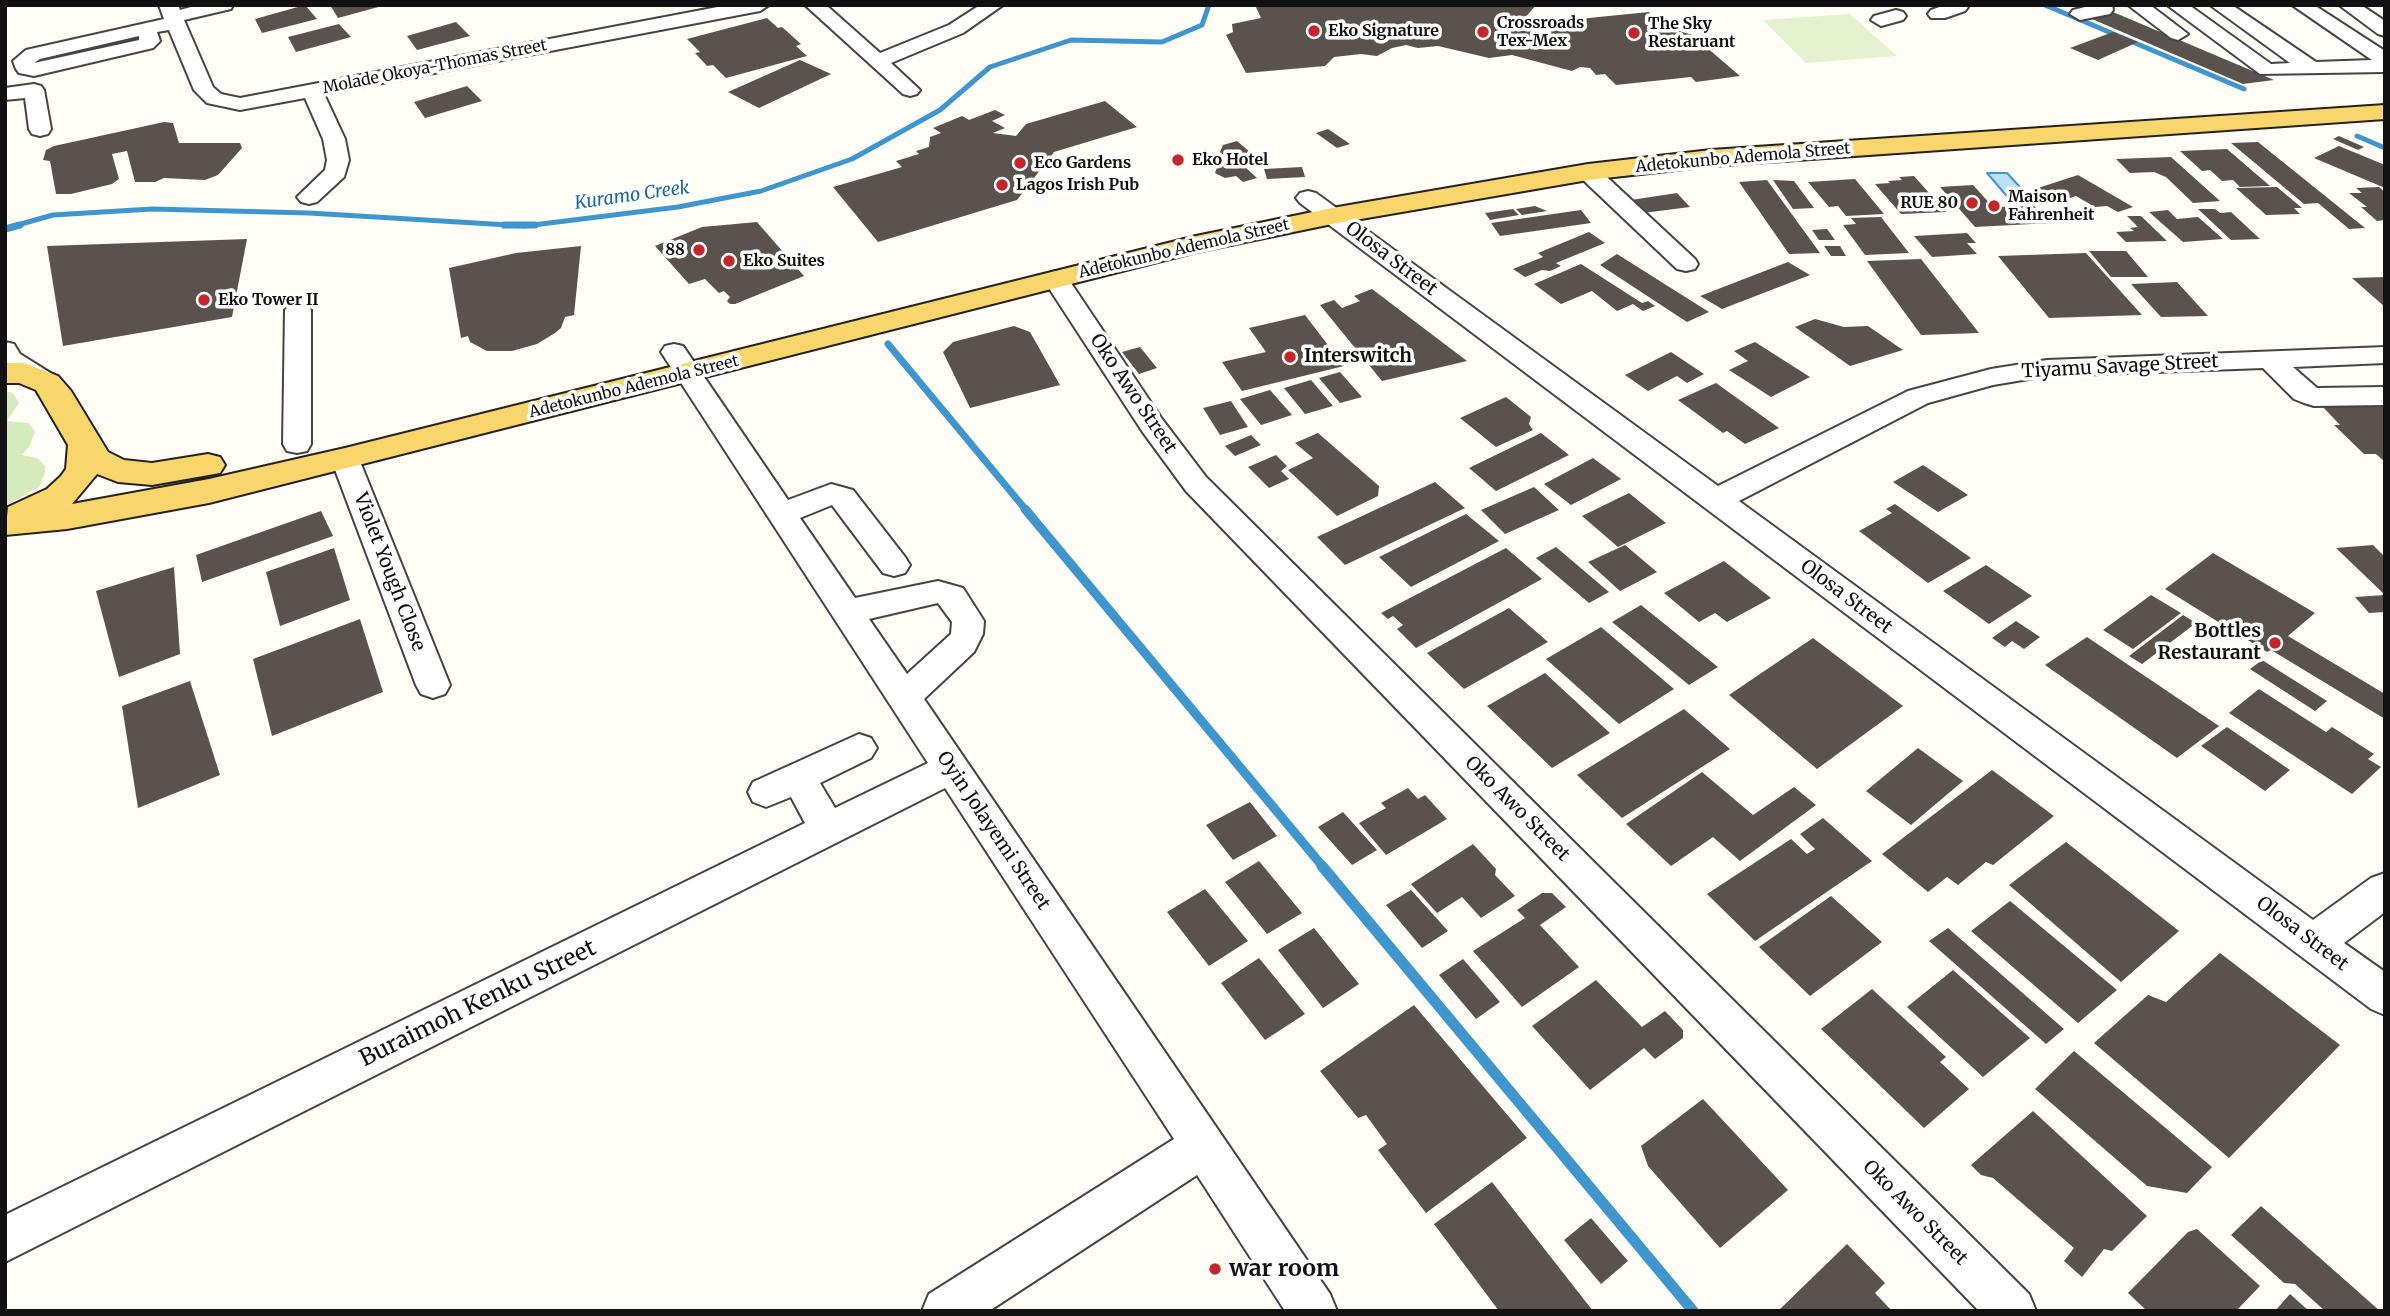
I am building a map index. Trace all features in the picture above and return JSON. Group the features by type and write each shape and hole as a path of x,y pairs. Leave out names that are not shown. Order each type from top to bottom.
{"main road":[{"name":"Adetokunbo Ademola Street","path":"47,383 55,391 96,460 118,471 152,474 190,470 297,444 1056,279 1196,244 1320,207 1644,148 1711,141 2385,98"},
{"name":"Adetokunbo Ademola Street","path":"5,521 21,524 128,507 345,459 680,362 1177,226 1711,158 2385,112"},
{"path":"5,373 24,373 47,383"},
{"path":"5,521 41,507 59,497 73,484 83,470 85,445"}],"street":[{"path":"5,51 224,5"},
{"name":"Molade Okoya-Thomas Street","path":"164,18 204,90 214,99 240,104 760,5"},
{"path":"814,5 911,90"},
{"path":"877,61 956,29 994,5"},
{"path":"2080,14 2103,10 2102,5"},
{"path":"2137,5 2178,34"},
{"path":"2176,5 2267,70 2385,66"},
{"path":"2219,5 2312,69"},
{"path":"2301,5 2385,60"},
{"path":"2348,5 2385,30"},
{"path":"1938,14 1958,7"},
{"path":"164,18 146,44 34,70 26,69 23,61 33,54 164,18"},
{"path":"2328,52 2350,67"},
{"path":"5,94 34,90 40,129"},
{"path":"309,197 336,172 338,160 334,139 312,90"},
{"path":"1588,173 1686,264"},
{"name":"Olosa Street","path":"1320,207 2385,996"},
{"name":"Oko Awo Street","path":"1056,279 1152,425 1196,484 2012,1311"},
{"path":"297,444 298,310"},
{"path":"5,350 9,359 47,383"},
{"name":"Tiyamu Savage Street","path":"1716,500 1877,416 1919,397 1955,386 2047,368 2385,355"},
{"path":"2269,359 2304,393 2314,397 2385,396"},
{"name":"Oyin Jolayemi Street","path":"680,362 1313,1311"},
{"name":"Violet Yough Close","path":"345,459 433,685"},
{"path":"781,514 831,494 842,497 894,565"},
{"path":"847,612 937,592 951,596 968,621 967,634 962,643 904,697"},
{"path":"828,830 782,784 859,748"},
{"name":"Buraimoh Kenku Street","path":"5,1239 951,768"},
{"path":"2313,943 2385,890"},
{"path":"946,1311 1203,1146"}],"green space":[{"path":"1850,14 1897,56 1806,63 1763,20"},
{"path":"5,391 13,393 19,403 7,421 29,423 35,432 22,455 37,458 45,466 45,473 39,487 5,506"}],"water":[{"path":"1987,173 2007,173 2032,200 2011,201"}],"building":[{"path":"305,5 317,19 262,33 255,19"},
{"path":"330,5 382,5 382,6 338,18"},
{"path":"1255,5 1536,5 1519,25 1649,12 1656,24 1709,40 1705,46 1740,76 1696,82 1691,77 1616,85 1605,74 1596,75 1590,68 1580,67 1572,71 1512,55 1489,58 1438,46 1418,48 1406,45 1392,48 1377,56 1361,54 1334,57 1325,66 1246,73 1226,35 1233,32 1232,24 1261,18"},
{"path":"2113,12 2274,80 2243,84 2085,16"},
{"path":"767,18 801,44 796,46 807,56 726,78 713,65 707,66 695,53 700,52 687,39"},
{"path":"456,22 470,36 417,50 407,36"},
{"path":"339,24 351,37 296,52 288,37"},
{"path":"2113,32 2138,42 2098,60 2070,48"},
{"path":"800,60 831,74 759,108 728,92"},
{"path":"467,86 482,101 425,118 414,102"},
{"path":"1105,101 1137,127 1054,152 1017,200 878,242 833,187 902,167 896,161 919,154 916,151 929,147 930,137 941,133 933,128 962,116 969,120 995,110 1005,115 992,121 1005,128 993,133 1016,136 1026,124"},
{"path":"164,122 173,123 179,143 240,143 242,148 218,175 205,180 164,178 155,182 135,182 127,151 112,154 119,179 112,184 71,194 56,194 50,161 43,160 46,150"},
{"path":"1328,129 1350,144 1337,148 1316,133"},
{"path":"2339,136 2364,147 2358,150 2333,139"},
{"path":"1237,141 1263,163 1246,168 1257,178 1243,182 1236,176 1225,178 1215,173 1217,167 1232,162 1220,152 1223,145"},
{"path":"2258,142 2365,228 2349,229 2318,203 2304,204 2231,143"},
{"path":"2339,146 2385,165 2385,188 2314,158"},
{"path":"2227,149 2270,186 2240,187 2233,180 2222,181 2210,170 2202,171 2180,151"},
{"path":"2171,157 2220,201 2193,203 2166,177 2154,172 2130,173 2116,159"},
{"path":"1302,167 1305,177 1267,179 1264,169"},
{"path":"2078,175 2133,207 2118,212 2107,206 2095,207 2076,196 2061,201 2038,188"},
{"path":"1914,176 1946,212 1901,214 1875,184"},
{"path":"1855,179 1884,214 1846,216 1838,206 1829,207 1808,182"},
{"path":"1767,180 1820,253 1789,254 1739,182"},
{"path":"1773,180 1794,181 1814,208 1793,209"},
{"path":"1973,185 1993,207 2034,206 2051,223 1975,227 1940,187"},
{"path":"2277,187 2302,208 2294,208 2300,214 2266,215 2236,188"},
{"path":"2379,187 2385,192 2385,220 2377,221 2361,207 2367,207 2349,193 2362,193 2356,188"},
{"path":"1677,193 1690,207 1643,213 1631,200"},
{"path":"1535,206 1547,211 1522,215 1516,209"},
{"path":"1513,209 1519,215 1490,220 1485,213"},
{"path":"2198,209 2231,212 2260,239 2231,240"},
{"path":"1581,210 1591,223 1500,236 1491,223"},
{"path":"2168,210 2177,219 2198,217 2223,239 2183,242 2149,212"},
{"path":"2127,216 2141,216 2167,241 2126,242 2116,232 2134,231 2130,228 2138,227"},
{"path":"1881,217 1909,253 1865,255 1843,225 1856,224 1851,218"},
{"name":"Eko Suites","path":"757,222 804,276 735,304 730,304 727,301 730,297 724,291 719,293 705,279 689,284 655,246 702,227"},
{"path":"1827,229 1835,240 1819,240 1812,230"},
{"path":"1589,232 1605,243 1556,263 1561,266 1550,271 1542,270 1525,277 1513,269 1543,257 1538,253"},
{"path":"1967,233 1976,243 1967,243 1977,254 1932,257 1914,236"},
{"path":"247,239 232,317 63,346 47,246"},
{"path":"581,246 574,315 565,317 561,328 555,333 537,344 512,351 487,351 470,342 468,336 461,338 449,268 516,253"},
{"path":"1824,246 1840,246 1846,256 1831,256"},
{"path":"2089,251 2126,251 2148,277 2111,277"},
{"path":"2086,253 2142,315 2049,318 1998,256"},
{"path":"1617,254 1709,312 1687,322 1600,265"},
{"path":"1921,259 1979,333 1921,335 1867,261"},
{"path":"1788,262 1810,275 1722,309 1700,296"},
{"path":"1581,264 1642,303 1648,301 1655,306 1643,311 1633,304 1617,311 1592,291 1561,304 1534,284"},
{"path":"2385,277 2385,307 2352,278"},
{"path":"2177,282 2208,316 2161,317 2131,284"},
{"path":"1372,289 1467,361 1382,381 1320,305 1334,300 1342,308 1360,301 1354,296"},
{"name":"Interswitch","path":"1305,315 1344,366 1242,391 1222,362 1266,352 1249,328"},
{"path":"1815,319 1844,327 1868,326 1903,350 1850,366 1795,327"},
{"path":"1014,326 1030,332 1060,385 970,408 943,352 953,342"},
{"path":"1755,342 1810,377 1771,397 1729,370 1748,361 1734,351"},
{"path":"1140,347 1157,368 1139,374 1122,352"},
{"path":"1671,352 1704,374 1687,383 1677,376 1648,391 1625,375"},
{"path":"1340,372 1362,397 1340,403 1319,378"},
{"path":"1311,380 1333,406 1305,414 1284,388"},
{"path":"1716,383 1779,428 1745,444 1727,431 1723,433 1678,400"},
{"path":"1270,390 1292,415 1261,425 1240,399"},
{"path":"1506,397 1531,417 1529,424 1533,430 1496,447 1460,418"},
{"path":"1231,401 1248,427 1220,435 1203,408"},
{"path":"2385,403 2385,462 2376,454 2364,454 2334,425 2340,425 2322,406"},
{"path":"1318,433 1379,486 1378,496 1337,516 1288,470 1313,458 1295,443"},
{"path":"1541,433 1569,455 1496,491 1469,468"},
{"path":"1251,435 1261,445 1235,456 1225,446"},
{"path":"1276,455 1287,466 1281,471 1289,479 1269,488 1248,467"},
{"path":"1593,458 1621,479 1571,505 1544,484"},
{"path":"1923,465 1968,495 1938,512 1893,482"},
{"path":"1435,482 1465,508 1345,565 1317,537"},
{"path":"1534,487 1559,510 1505,534 1481,510"},
{"path":"1629,493 1666,523 1618,547 1582,516"},
{"path":"1895,504 1971,558 1928,583 1859,531 1892,513 1886,509"},
{"path":"321,511 333,536 202,582 196,555"},
{"path":"1466,514 1499,541 1411,587 1379,557"},
{"path":"1625,545 1657,572 1620,591 1588,562"},
{"path":"2373,545 2385,557 2385,595 2336,548"},
{"path":"1556,547 1609,592 1589,603 1536,558"},
{"path":"334,548 350,600 280,626 266,572"},
{"path":"1506,548 1542,579 1416,648 1397,629 1403,625 1393,616 1388,619 1381,613"},
{"name":"Bottles Restaurant","path":"2213,553 2315,613 2288,636 2385,694 2385,719 2271,650 2267,652 2165,589"},
{"path":"1724,561 1771,598 1727,622 1715,613 1699,622 1664,593"},
{"path":"1986,565 2032,596 1989,624 1943,591"},
{"path":"174,567 180,654 119,677 96,591"},
{"path":"2151,595 2181,613 2133,649 2103,630"},
{"path":"2385,595 2385,612 2369,613 2355,597"},
{"path":"1641,605 1718,667 1689,685 1612,622"},
{"path":"1509,608 1548,642 1464,689 1427,653"},
{"path":"2183,615 2196,623 2142,664 2129,656"},
{"path":"360,619 383,692 272,736 253,659"},
{"path":"2016,621 2040,637 2024,649 2012,641 2005,647 1992,638"},
{"path":"1601,627 1674,689 1619,724 1546,659"},
{"path":"2087,637 2219,726 2177,758 2045,665"},
{"path":"1813,638 1903,706 1817,769 1729,695"},
{"path":"2262,660 2327,701 2315,711 2250,669"},
{"path":"1545,673 1610,733 1552,768 1487,706"},
{"path":"190,681 220,775 138,808 122,706"},
{"path":"2259,689 2326,732 2332,727 2374,754 2368,759 2381,767 2352,794 2229,713"},
{"path":"1684,709 1730,749 1622,818 1577,775"},
{"path":"2227,727 2290,770 2265,791 2201,746"},
{"path":"1918,748 1963,781 1911,825 1866,791"},
{"path":"1992,770 2054,816 1993,865 1986,862 1958,885 1947,877 1928,892 1882,854"},
{"path":"1702,772 1753,815 1794,787 1816,805 1740,861 1713,837 1671,866 1626,824"},
{"path":"1408,788 1418,799 1425,795 1447,819 1386,855 1359,823 1386,808 1381,803"},
{"path":"1250,802 1277,836 1233,860 1206,825"},
{"path":"1343,812 1377,850 1352,865 1318,827"},
{"path":"1823,818 1872,861 1755,941 1707,894 1791,839 1807,854 1815,849 1800,834"},
{"path":"2066,842 2179,931 2121,982 2009,885"},
{"path":"1473,844 1496,869 1495,875 1515,896 1481,918 1462,897 1437,913 1411,884"},
{"path":"1259,861 1302,913 1267,934 1225,882"},
{"path":"1205,889 1248,941 1209,966 1167,912"},
{"path":"1411,890 1448,931 1422,948 1386,905"},
{"path":"1542,893 1552,893 1566,907 1540,925 1579,967 1522,1007 1473,951 1525,918 1517,910"},
{"path":"1831,896 1882,942 1810,996 1759,947"},
{"path":"2010,901 2117,990 2078,1023 1971,931"},
{"path":"1314,928 1359,984 1323,1008 1278,950"},
{"path":"1948,928 2064,1029 2046,1044 1929,941"},
{"path":"2220,953 2340,1045 2229,1158 2094,1043 2148,995 2166,1002"},
{"path":"1259,958 1305,1014 1265,1040 1221,983"},
{"path":"1463,959 1500,1002 1476,1019 1439,975"},
{"path":"1953,970 2030,1038 1983,1077 1907,1007"},
{"path":"1596,980 1642,1027 1665,1011 1683,1030 1683,1038 1655,1059 1644,1048 1590,1090 1532,1026"},
{"path":"1872,989 1946,1057 1940,1062 1969,1089 1924,1128 1821,1029"},
{"path":"1414,1005 1527,1138 1426,1213 1378,1150 1387,1144 1366,1115 1358,1118 1320,1071"},
{"path":"2074,1051 2212,1167 2187,1193 2147,1186 2035,1089"},
{"path":"1703,1099 1788,1190 1720,1248 1648,1166 1641,1146"},
{"path":"2033,1111 2147,1216 2112,1251 2104,1249 2082,1277 2064,1261 2074,1248 1993,1178 1981,1175 1971,1165"},
{"path":"1492,1182 1593,1311 1499,1311 1434,1224"},
{"path":"2261,1206 2380,1311 2325,1311 2295,1284 2284,1283 2231,1235"},
{"path":"1591,1218 1628,1261 1601,1284 1564,1240"},
{"path":"2197,1229 2260,1286 2236,1311 2147,1311 2128,1293 2188,1232"},
{"path":"1847,1244 1885,1283 1875,1293 1892,1311 1778,1311"},
{"path":"2290,1294 2309,1311 2275,1311"}],"waterway":[{"name":"Kuramo Creek","path":"533,225 678,207 761,191 852,159 940,110 990,67 1071,40 1162,42 1202,25 1209,5"},
{"path":"2045,5 2244,89"},
{"path":"2357,136 2385,148"},
{"name":"Kuramo Creek","path":"14,226 53,215 152,209 309,213 508,225"},
{"name":"Kuramo Creek","path":"5,229 20,225"},
{"name":"Kuramo Creek","path":"504,225 508,225"},
{"name":"Kuramo Creek","path":"508,225 533,225"},
{"name":"Kuramo Creek","path":"508,225 533,225"},
{"path":"888,344 1026,510"},
{"path":"1025,509 1324,868"},
{"path":"1322,866 1693,1311"}],"place":[{"name":"Eko Signature","path":"1314,31"},
{"name":"Crossroads Tex-Mex","path":"1483,32"},
{"name":"The Sky Restaruant","path":"1634,33"},
{"name":"Eko Hotel","path":"1178,160"},
{"name":"Eco Gardens","path":"1020,163"},
{"name":"Lagos Irish Pub","path":"1002,185"},
{"name":"RUE 80","path":"1972,203"},
{"name":"Maison Fahrenheit","path":"1994,206"},
{"name":"88","path":"699,250"},
{"name":"Eko Suites","path":"729,261"},
{"name":"Eko Tower II","path":"204,300"},
{"name":"Interswitch","path":"1290,357"},
{"name":"Bottles Restaurant","path":"2275,643"},
{"name":"war room","path":"1215,1269"}]}
